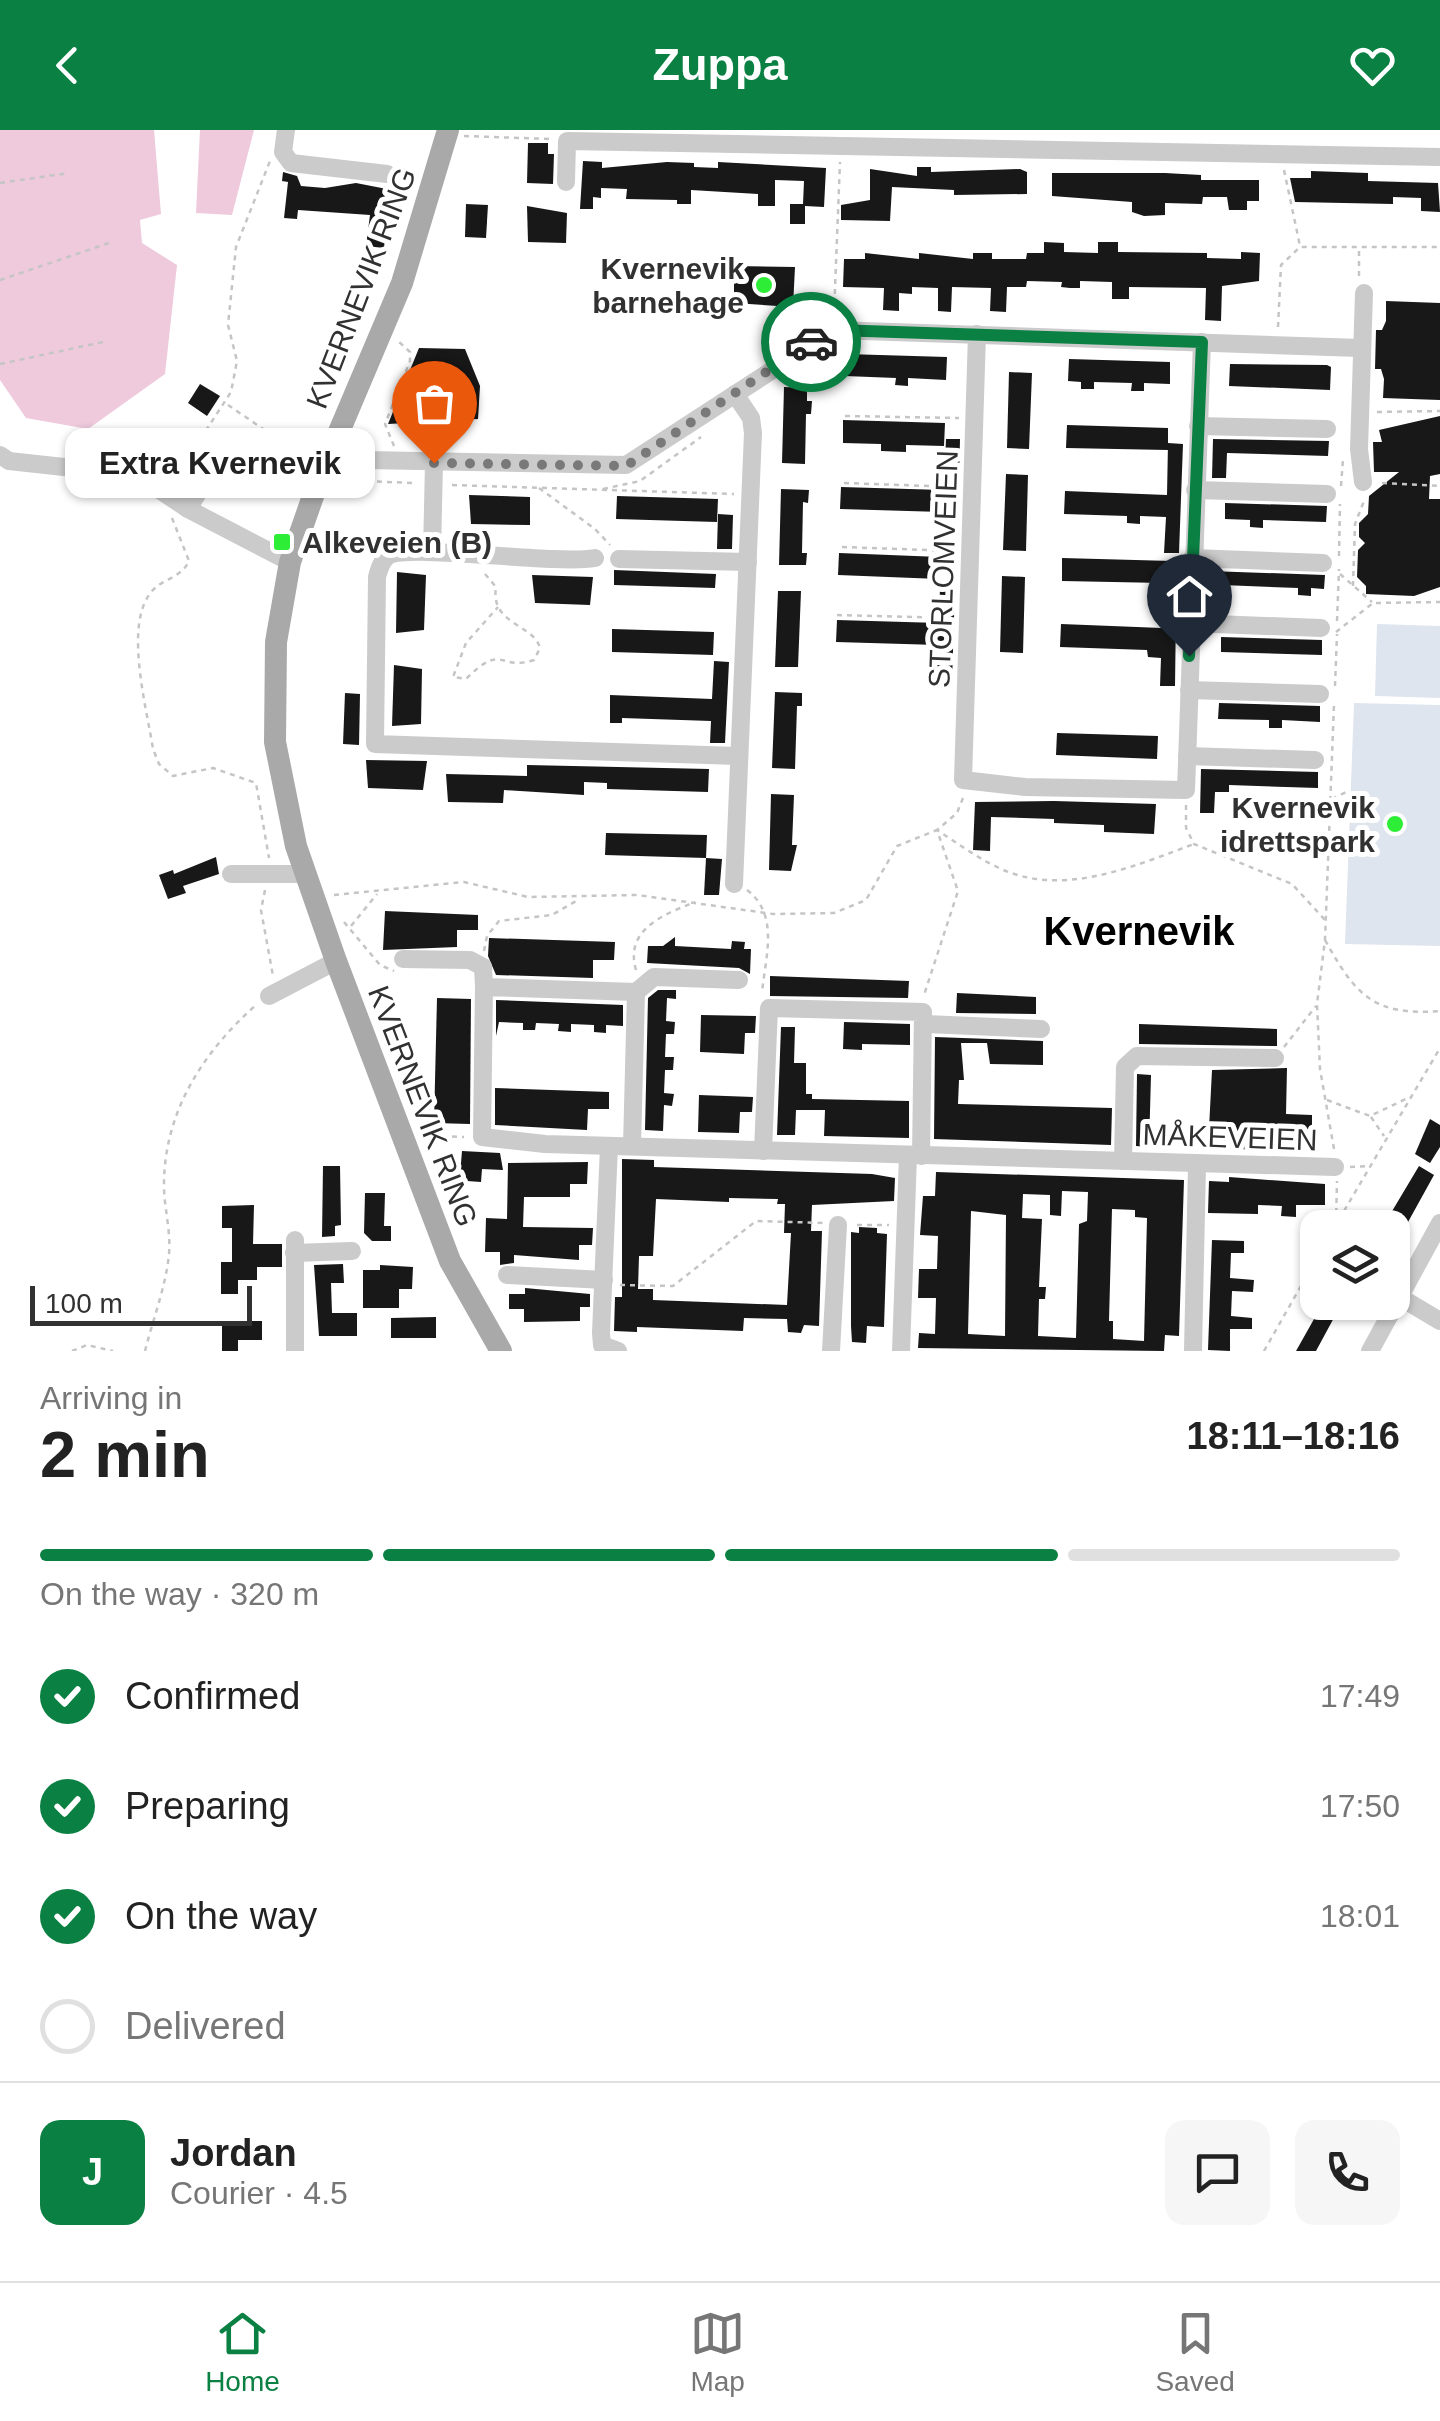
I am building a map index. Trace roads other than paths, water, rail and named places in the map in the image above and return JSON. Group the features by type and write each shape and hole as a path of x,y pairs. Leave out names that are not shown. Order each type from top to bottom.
{"main road":[{"name":"KVERNEVIK RING","path":"448,133 402,283 333,445 290,562 276,642 276,742 288,816 336,961 450,1261 500,1351"}],"street":[{"name":"KVERNEVIK RING","path":"286,130 283,152 291,163 387,174"},
{"path":"566,182 567,141 845,137 945,150 1440,158"},
{"path":"1363,482 1359,412 1364,293"},
{"path":"333,445 367,460 626,466 830,331 1360,348"},
{"name":"STORLOMVEIEN","path":"978,334 965,782 988,786 1186,790 1187,756"},
{"path":"1202,342 1187,756 1316,760"},
{"path":"735,394 751,418 737,756 738,885"},
{"path":"1198,426 1327,429"},
{"path":"180,504 217,462 250,464 293,450"},
{"path":"0,455 36,465 137,475 180,504 290,562"},
{"path":"432,552 434,463"},
{"path":"1195,490 1334,489"},
{"path":"594,558 391,554 377,577 375,744 737,756"},
{"path":"1192,558 1330,568"},
{"path":"619,559 748,562"},
{"path":"1189,623 1329,630"},
{"path":"1189,690 1320,694"},
{"path":"232,874 307,874"},
{"path":"412,959 470,960 483,967 484,987 639,989 654,978 740,980"},
{"path":"269,996 336,961"},
{"name":"MÅKEVEIEN","path":"484,987 482,1137 609,1146 1335,1167"},
{"path":"632,1146 639,989"},
{"path":"763,1151 769,1008 1041,1029"},
{"path":"900,1351 905,1225 924,1018"},
{"name":"MÅKEVEIEN","path":"1123,1161 1125,1067 1129,1060 1138,1056 1275,1058"},
{"path":"609,1146 602,1345 618,1351"},
{"path":"1193,1351 1197,1165"},
{"path":"1410,1272 1440,1223"},
{"path":"831,1351 838,1224"},
{"path":"296,1351 295,1246 352,1251"},
{"path":"506,1274 607,1282"},
{"path":"1410,1303 1440,1321"},
{"path":"1370,1351 1384,1320"}],"place":[{"name":"Kvernevik barnehage","path":"764,285"},
{"name":"Extra Kvernevik","path":"434,463"},
{"name":"Alkeveien (B)","path":"282,542"},
{"name":"Kvernevik idrettspark","path":"1395,824"}],"district":[{"name":"Kvernevik","path":"1139,931"}]}
